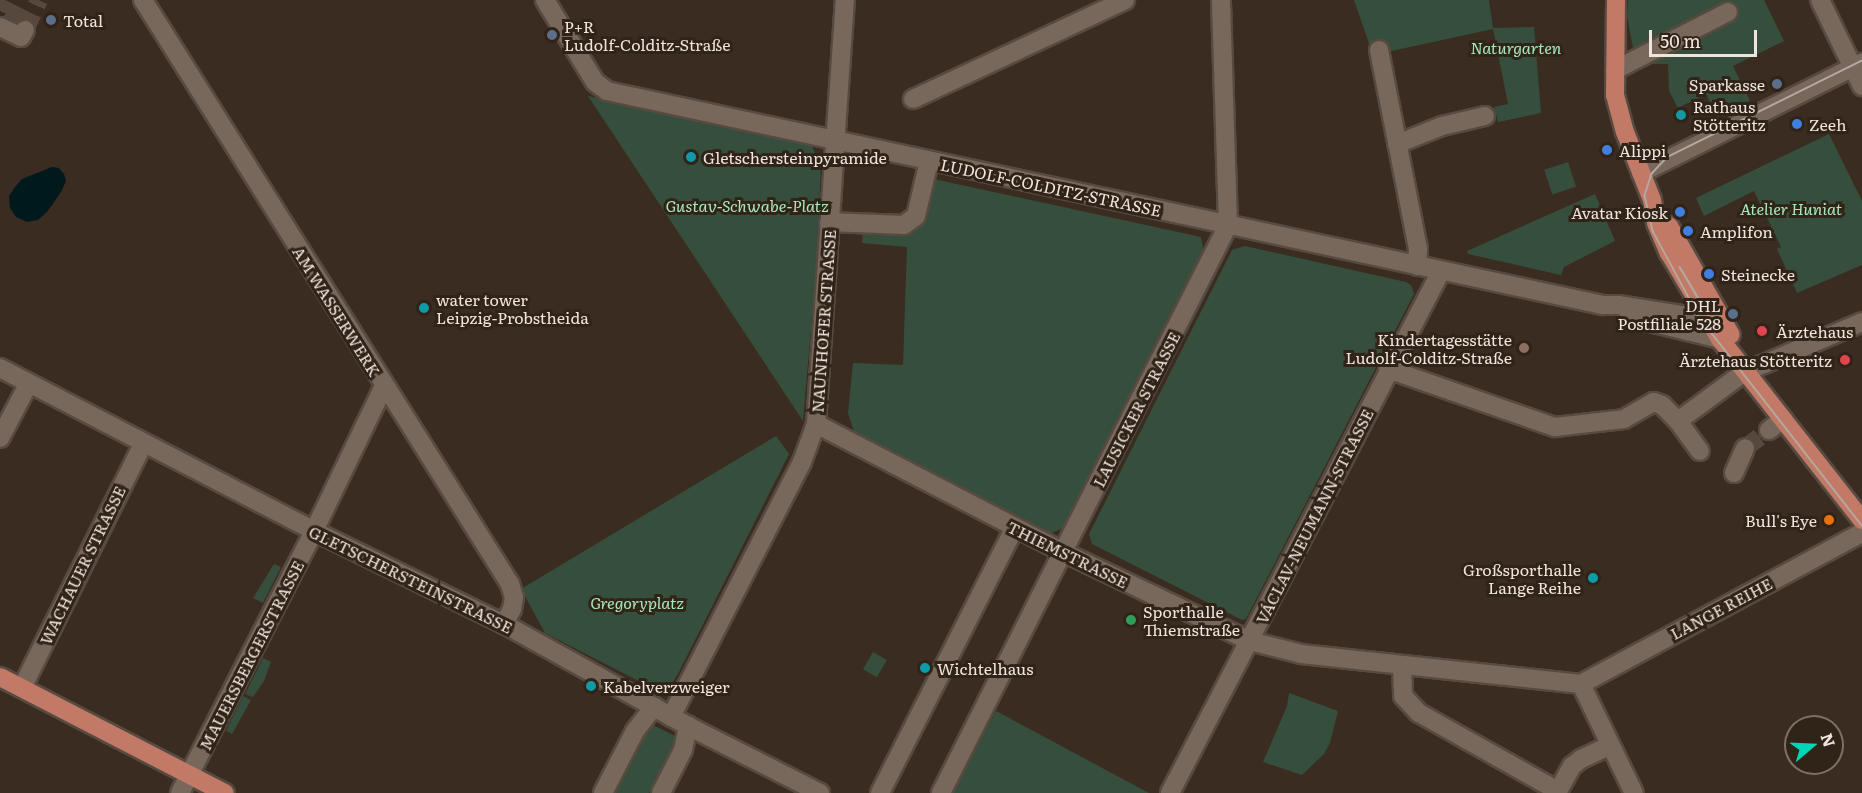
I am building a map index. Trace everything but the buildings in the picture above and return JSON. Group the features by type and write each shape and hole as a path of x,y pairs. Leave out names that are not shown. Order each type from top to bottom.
{"main road":[{"path":"1616,0 1615,95 1652,200 1729,331 1747,372 1776,424 1862,520"},
{"path":"1652,200 1656,223 1669,253 1720,339 1747,372"},
{"path":"0,677 225,793"}],"street":[{"name":"AM WASSERWERK","path":"143,0 510,584 514,597 512,609 504,624"},
{"name":"LUDOLF-COLDITZ-STRASSE","path":"545,0 595,82 607,91 1603,305 1618,305 1707,319"},
{"name":"NAUNHOFER STRASSE","path":"671,717 802,462 816,424 845,0"},
{"path":"913,99 1125,0"},
{"name":"LAUSICKER STRASSE","path":"941,793 1228,225 1221,0"},
{"path":"1820,0 1857,66 1862,87"},
{"path":"1615,70 1728,12"},
{"path":"1379,50 1418,248 1417,266"},
{"path":"1641,173 1857,66"},
{"path":"1397,144 1442,126 1485,116"},
{"path":"829,222 904,225 916,216 929,161"},
{"name":"VÁCLAV-NEUMANN-STRASSE","path":"1170,793 1388,369 1441,271"},
{"name":"LUDOLF-COLDITZ-STRASSE","path":"1603,305 1614,313 1720,339"},
{"path":"1678,421 1747,372 1862,322"},
{"name":"GLETSCHERSTEINSTRASSE","path":"0,368 142,444 504,624 654,708 820,793"},
{"path":"1388,369 1555,428 1619,420 1654,402 1662,405 1678,421 1700,451"},
{"path":"0,438 29,383"},
{"name":"MAUERSBERGERSTRASSE","path":"180,793 314,531 384,386"},
{"name":"THIEMSTRASSE","path":"816,424 1063,552 1250,641 1301,654 1581,684"},
{"name":"WACHAUER STRASSE","path":"22,688 142,444"},
{"path":"1734,473 1745,448"},
{"path":"880,793 1015,527"},
{"name":"LANGE REIHE","path":"1581,684 1862,533"},
{"path":"1402,665 1403,696 1419,712 1557,792 1572,766 1581,759 1609,746"},
{"path":"1581,684 1609,746 1634,793"},
{"path":"603,793 635,731 654,708"},
{"path":"661,793 683,750 688,726"}],"green space":[{"name":"Naturgarten","path":"1354,0 1489,0 1493,28 1534,27 1541,113 1498,122 1494,107 1508,104 1493,29 1373,55"},
{"path":"1628,0 1764,0 1784,41 1733,66 1750,101 1717,117 1706,94 1678,108 1669,91 1668,64 1636,64 1627,16"},
{"name":"Gustav-Schwabe-Platz","path":"588,96 812,146 821,167 816,271 803,421"},
{"name":"Atelier Huniat","path":"1829,134 1862,201 1862,265 1797,293 1777,249 1781,247 1754,191 1704,216 1696,198"},
{"path":"1568,162 1576,187 1552,194 1544,170"},
{"path":"929,178 1201,237 1204,254 1064,528 1049,534 854,432 848,413 853,363 903,365 907,247 862,243 863,228 916,231"},
{"path":"1595,194 1615,241 1564,267 1561,275 1468,254 1467,251"},
{"path":"1245,246 1406,282 1411,285 1414,294 1246,619 1242,620 1092,544 1089,534 1232,250"},
{"name":"Gregoryplatz","path":"776,436 789,454 678,674 668,689 658,691 545,633 521,589"},
{"path":"274,564 281,567 263,603 253,598"},
{"path":"873,652 887,660 877,677 863,669"},
{"path":"263,658 271,662 264,681 253,697 245,694"},
{"path":"1289,693 1338,711 1330,743 1324,754 1302,775 1263,762 1287,706"},
{"path":"243,696 251,700 232,734 226,731"},
{"path":"996,711 1149,793 952,793"},
{"path":"653,725 675,736 672,748 649,793 616,793 646,732"}],"water":[{"path":"52,167 59,168 66,181 47,212 38,220 27,222 16,217 10,208 9,196 15,187 22,179"}],"tunnel":[{"path":"0,11 5,0"},
{"path":"11,23 22,0"},
{"path":"25,30 39,0"},
{"path":"1745,448 1769,430"}],"tram line":[{"path":"1862,61 1667,158 1652,174 1645,196 1653,231 1700,318 1862,525"},
{"path":"1680,267 1709,316"}],"place":[{"name":"Total","path":"51,20"},
{"name":"P+R Ludolf-Colditz-Straße","path":"552,35"},
{"name":"Sparkasse","path":"1777,84"},
{"name":"Rathaus Stötteritz","path":"1681,115"},
{"name":"Zeeh","path":"1797,124"},
{"name":"Alippi","path":"1607,150"},
{"name":"Gletschersteinpyramide","path":"691,157"},
{"name":"Avatar Kiosk","path":"1680,212"},
{"name":"Amplifon","path":"1688,231"},
{"name":"Steinecke","path":"1709,274"},
{"name":"water tower Leipzig-Probstheida","path":"424,308"},
{"name":"DHL Postfiliale 528","path":"1733,314"},
{"name":"Ärztehaus","path":"1762,331"},
{"name":"Kindertagesstätte Ludolf-Colditz-Straße","path":"1524,348"},
{"name":"Ärztehaus Stötteritz","path":"1845,360"},
{"name":"Bull's Eye","path":"1829,520"},
{"name":"Großsporthalle Lange Reihe","path":"1593,578"},
{"name":"Sporthalle Thiemstraße","path":"1131,620"},
{"name":"Wichtelhaus","path":"925,668"},
{"name":"Kabelverzweiger","path":"591,686"}]}
